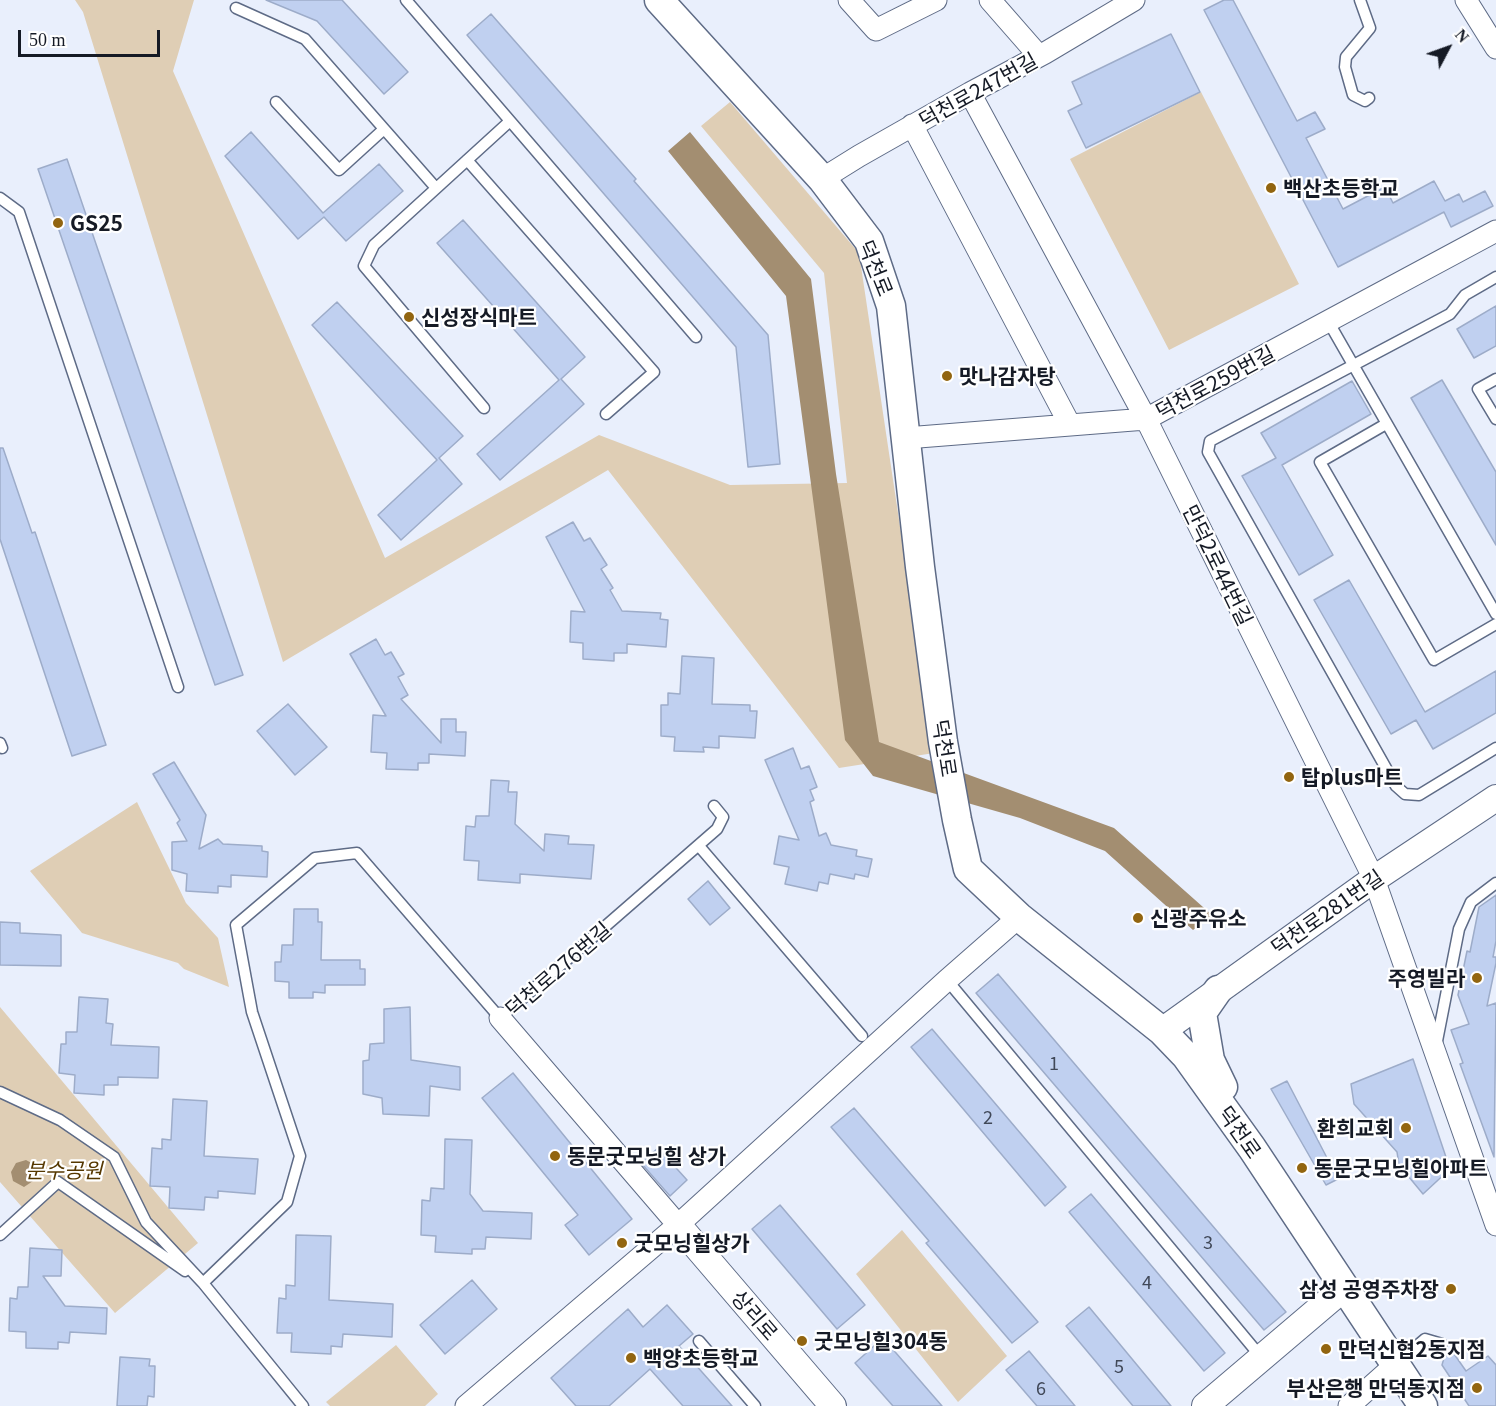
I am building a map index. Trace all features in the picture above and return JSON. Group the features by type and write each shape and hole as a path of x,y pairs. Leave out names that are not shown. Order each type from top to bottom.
{"main road":[{"name":"덕천로","path":"659,0 822,180 869,241 891,306 943,742 957,820 969,868 1019,917 1162,1031 1186,1056 1252,1148 1423,1406"},
{"path":"1218,990 1202,1013 1210,1060 1252,1148"}],"street":[{"path":"849,0 876,30 936,0"},
{"path":"990,0 1039,56"},
{"name":"덕천로247번길","path":"822,180 1134,0"},
{"path":"1466,0 1496,48"},
{"name":"만덕2로44번길","path":"970,93 1146,419 1374,879 1496,1225"},
{"path":"912,126 1070,425"},
{"name":"덕천로259번길","path":"906,438 1146,419 1496,231"},
{"name":"덕천로281번길","path":"1162,1031 1374,879 1496,798"},
{"path":"466,1406 678,1225 1019,917"},
{"name":"덕천로276번길","path":"500,1018 678,1225"},
{"name":"상리로","path":"678,1225 833,1406"},
{"path":"1205,1406 1345,1287"},
{"path":"1349,1406 1395,1365"}],"lane":[{"path":"406,0 696,337"},
{"path":"1360,0 1370,28 1346,57 1345,67 1353,95 1365,101 1369,98"},
{"path":"236,8 305,39 436,188"},
{"path":"276,102 339,170 384,129"},
{"path":"484,408 364,266 374,245 510,121"},
{"path":"467,160 654,372 606,414"},
{"path":"0,198 19,212 178,687"},
{"path":"1496,278 1465,295 1450,314 1210,441 1208,452 1396,786 1405,794 1419,795 1496,748"},
{"path":"1328,321 1496,614"},
{"path":"1496,379 1478,389 1496,419"},
{"path":"1386,424 1320,462 1434,660 1496,624"},
{"name":"덕천로276번길","path":"500,1018 717,829 723,817 714,806"},
{"path":"699,846 862,1036"},
{"path":"202,1283 287,1202 300,1156 252,1012 236,925 315,858 357,853 500,1018"},
{"path":"1435,1052 1458,929 1472,902 1496,883"},
{"path":"947,980 1261,1358"},
{"path":"0,1092 60,1120 114,1157 146,1222 202,1283 303,1406"},
{"path":"0,1234 58,1182 202,1283"},
{"path":"1395,1365 1425,1338 1442,1344"},
{"path":"699,1341 754,1406"}],"green space":[{"path":"75,0 194,0 173,71 385,558 599,435 730,485 847,483 824,273 701,126 730,102 859,253 934,753 839,768 608,470 283,662 83,12"},
{"path":"1201,92 1299,284 1169,350 1070,159"},
{"path":"137,802 186,903 218,938 229,987 184,969 178,963 82,933 30,871"},
{"name":"분수공원","path":"0,1007 198,1243 115,1313 0,1182"},
{"path":"902,1230 1007,1356 958,1402 856,1274"},
{"path":"396,1345 438,1394 425,1406 330,1406 326,1402"}],"shaded area":[{"path":"690,132 811,279 836,474 879,742 1114,828 1212,915 1193,930 1105,851 1020,818 873,776 845,740 786,296 668,151"},
{"path":"26,1160 35,1165 39,1172 33,1181 24,1187 13,1181 11,1172 16,1163"}],"building":[{"path":"266,0 342,0 408,72 384,94 317,21"},
{"path":"1224,0 1233,0 1297,121 1315,112 1325,129 1306,138 1343,209 1385,187 1393,203 1434,181 1445,201 1459,194 1463,202 1485,191 1493,206 1451,227 1444,212 1338,267 1204,10"},
{"path":"491,14 636,179 634,181 768,335 780,464 748,467 736,347 467,35"},
{"path":"1171,34 1200,92 1086,148 1068,111 1082,104 1072,82"},
{"path":"251,132 323,213 379,164 403,191 346,241 324,217 298,239 225,156"},
{"path":"67,159 243,675 215,685 38,169"},
{"path":"463,220 585,357 561,379 584,404 500,480 477,454 559,380 437,243"},
{"path":"337,302 463,436 439,458 462,484 401,540 378,515 437,460 312,325"},
{"path":"1496,306 1496,346 1474,358 1457,329"},
{"path":"1442,380 1496,472 1496,545 1411,398"},
{"path":"1352,381 1371,414 1282,465 1333,555 1299,575 1242,476 1276,458 1261,433"},
{"path":"0,448 3,448 32,533 35,532 106,745 72,756 0,539"},
{"path":"573,522 584,541 590,538 607,565 601,569 613,588 610,590 622,611 661,613 660,619 668,620 666,647 627,644 627,653 614,653 614,661 583,659 583,643 570,642 571,611 585,612 546,537"},
{"path":"1349,580 1425,712 1496,671 1496,713 1433,749 1416,720 1391,734 1314,600"},
{"path":"376,639 385,655 391,652 404,674 398,677 408,695 401,699 441,743 441,719 456,719 456,732 466,732 465,756 429,754 429,763 418,763 418,770 386,769 387,753 371,752 373,715 386,716 350,654"},
{"path":"682,656 714,658 712,704 750,705 750,711 757,711 755,738 719,736 719,748 703,747 704,752 674,751 675,737 661,736 661,705 668,705 668,693 680,694"},
{"path":"288,704 327,747 295,775 257,731"},
{"path":"793,748 801,769 809,766 817,787 810,790 814,800 810,802 819,836 826,833 831,845 857,850 856,856 872,859 868,877 855,874 854,879 830,874 828,884 819,882 817,891 785,884 789,867 774,864 779,836 799,840 765,760"},
{"path":"174,762 206,815 199,849 218,839 223,844 262,846 262,851 268,852 267,877 231,875 231,887 218,886 218,893 186,891 187,874 172,870 172,842 187,841 177,823 180,820 153,774"},
{"path":"491,780 509,781 508,792 517,792 515,824 544,851 545,834 569,836 568,844 594,845 591,879 520,874 520,883 478,880 479,861 464,860 466,826 475,827 476,816 489,816"},
{"path":"708,881 730,908 710,925 688,899"},
{"path":"1496,895 1496,941 1493,957 1496,957 1496,963 1487,1006 1496,1003 1494,1157 1460,1064 1463,1063 1451,1030 1469,1024 1458,995 1467,951 1470,952 1479,907"},
{"path":"294,909 318,909 318,922 322,922 321,960 360,960 360,969 365,969 365,985 325,985 325,993 313,992 313,998 289,998 289,982 275,981 275,962 281,962 282,945 293,945"},
{"path":"0,922 20,923 20,933 61,935 61,966 0,965"},
{"path":"998,974 1286,1312 1264,1330 976,993"},
{"path":"79,997 108,999 106,1023 113,1024 111,1045 159,1047 158,1078 118,1077 118,1085 104,1085 104,1095 74,1093 75,1075 59,1073 61,1044 66,1044 66,1032 77,1032"},
{"path":"410,1007 411,1060 460,1067 460,1090 430,1086 429,1116 383,1114 382,1098 363,1094 363,1061 369,1060 370,1044 384,1043 384,1009"},
{"path":"932,1029 1066,1187 1045,1206 911,1047"},
{"name":"환희교회","path":"1413,1059 1450,1169 1423,1194 1399,1165 1397,1152 1354,1104 1351,1084"},
{"name":"동문굿모닝힐 상가","path":"513,1073 632,1219 589,1255 565,1225 578,1215 482,1098"},
{"path":"1287,1081 1338,1179 1326,1185 1271,1089"},
{"path":"173,1099 207,1101 204,1156 258,1159 255,1194 218,1191 218,1198 205,1197 204,1210 169,1208 170,1187 150,1186 152,1148 162,1149 162,1139 171,1140"},
{"path":"854,1108 1038,1322 1012,1343 926,1243 929,1241 831,1127"},
{"path":"445,1139 472,1140 470,1194 483,1211 532,1213 531,1239 486,1237 485,1249 472,1249 472,1254 435,1252 436,1236 421,1235 422,1200 430,1201 431,1188 444,1189"},
{"path":"658,1148 687,1180 670,1196 641,1163"},
{"path":"1091,1194 1225,1353 1204,1371 1069,1212"},
{"path":"780,1205 865,1305 837,1329 752,1229"},
{"path":"296,1235 331,1236 329,1300 393,1304 392,1337 343,1334 342,1347 331,1346 331,1354 291,1352 292,1333 277,1333 279,1298 286,1299 286,1285 295,1286"},
{"path":"30,1248 62,1250 61,1276 43,1276 65,1306 107,1308 106,1334 70,1332 69,1343 58,1342 58,1349 26,1348 26,1332 9,1331 10,1298 17,1299 18,1287 28,1287"},
{"path":"472,1280 497,1309 445,1354 420,1325"},
{"name":"백양초등학교","path":"667,1305 693,1334 679,1346 732,1406 683,1406 650,1369 609,1406 576,1406 551,1378 628,1309 643,1327"},
{"path":"1089,1307 1171,1406 1133,1406 1066,1326"},
{"path":"883,1338 942,1406 893,1406 855,1363"},
{"path":"1029,1351 1075,1406 1037,1406 1006,1370"},
{"name":"부산은행 만덕동지점","path":"1452,1351 1466,1371 1488,1356 1496,1365 1496,1406 1469,1406 1442,1365 1444,1358"},
{"path":"120,1357 150,1359 149,1366 155,1366 154,1397 148,1396 147,1406 117,1406"}],"place":[{"name":"백산초등학교","path":"1271,188"},
{"name":"GS25","path":"58,223"},
{"name":"신성장식마트","path":"409,317"},
{"name":"맛나감자탕","path":"947,376"},
{"name":"탑plus마트","path":"1289,777"},
{"name":"신광주유소","path":"1138,918"},
{"name":"주영빌라","path":"1477,978"},
{"name":"환희교회","path":"1406,1128"},
{"name":"동문굿모닝힐 상가","path":"555,1156"},
{"name":"동문굿모닝힐아파트","path":"1302,1168"},
{"name":"굿모닝힐상가","path":"622,1243"},
{"name":"삼성 공영주차장","path":"1451,1289"},
{"name":"굿모닝힐304동","path":"802,1341"},
{"name":"만덕신협2동지점","path":"1326,1349"},
{"name":"백양초등학교","path":"631,1358"},
{"name":"부산은행 만덕동지점","path":"1477,1388"}]}
